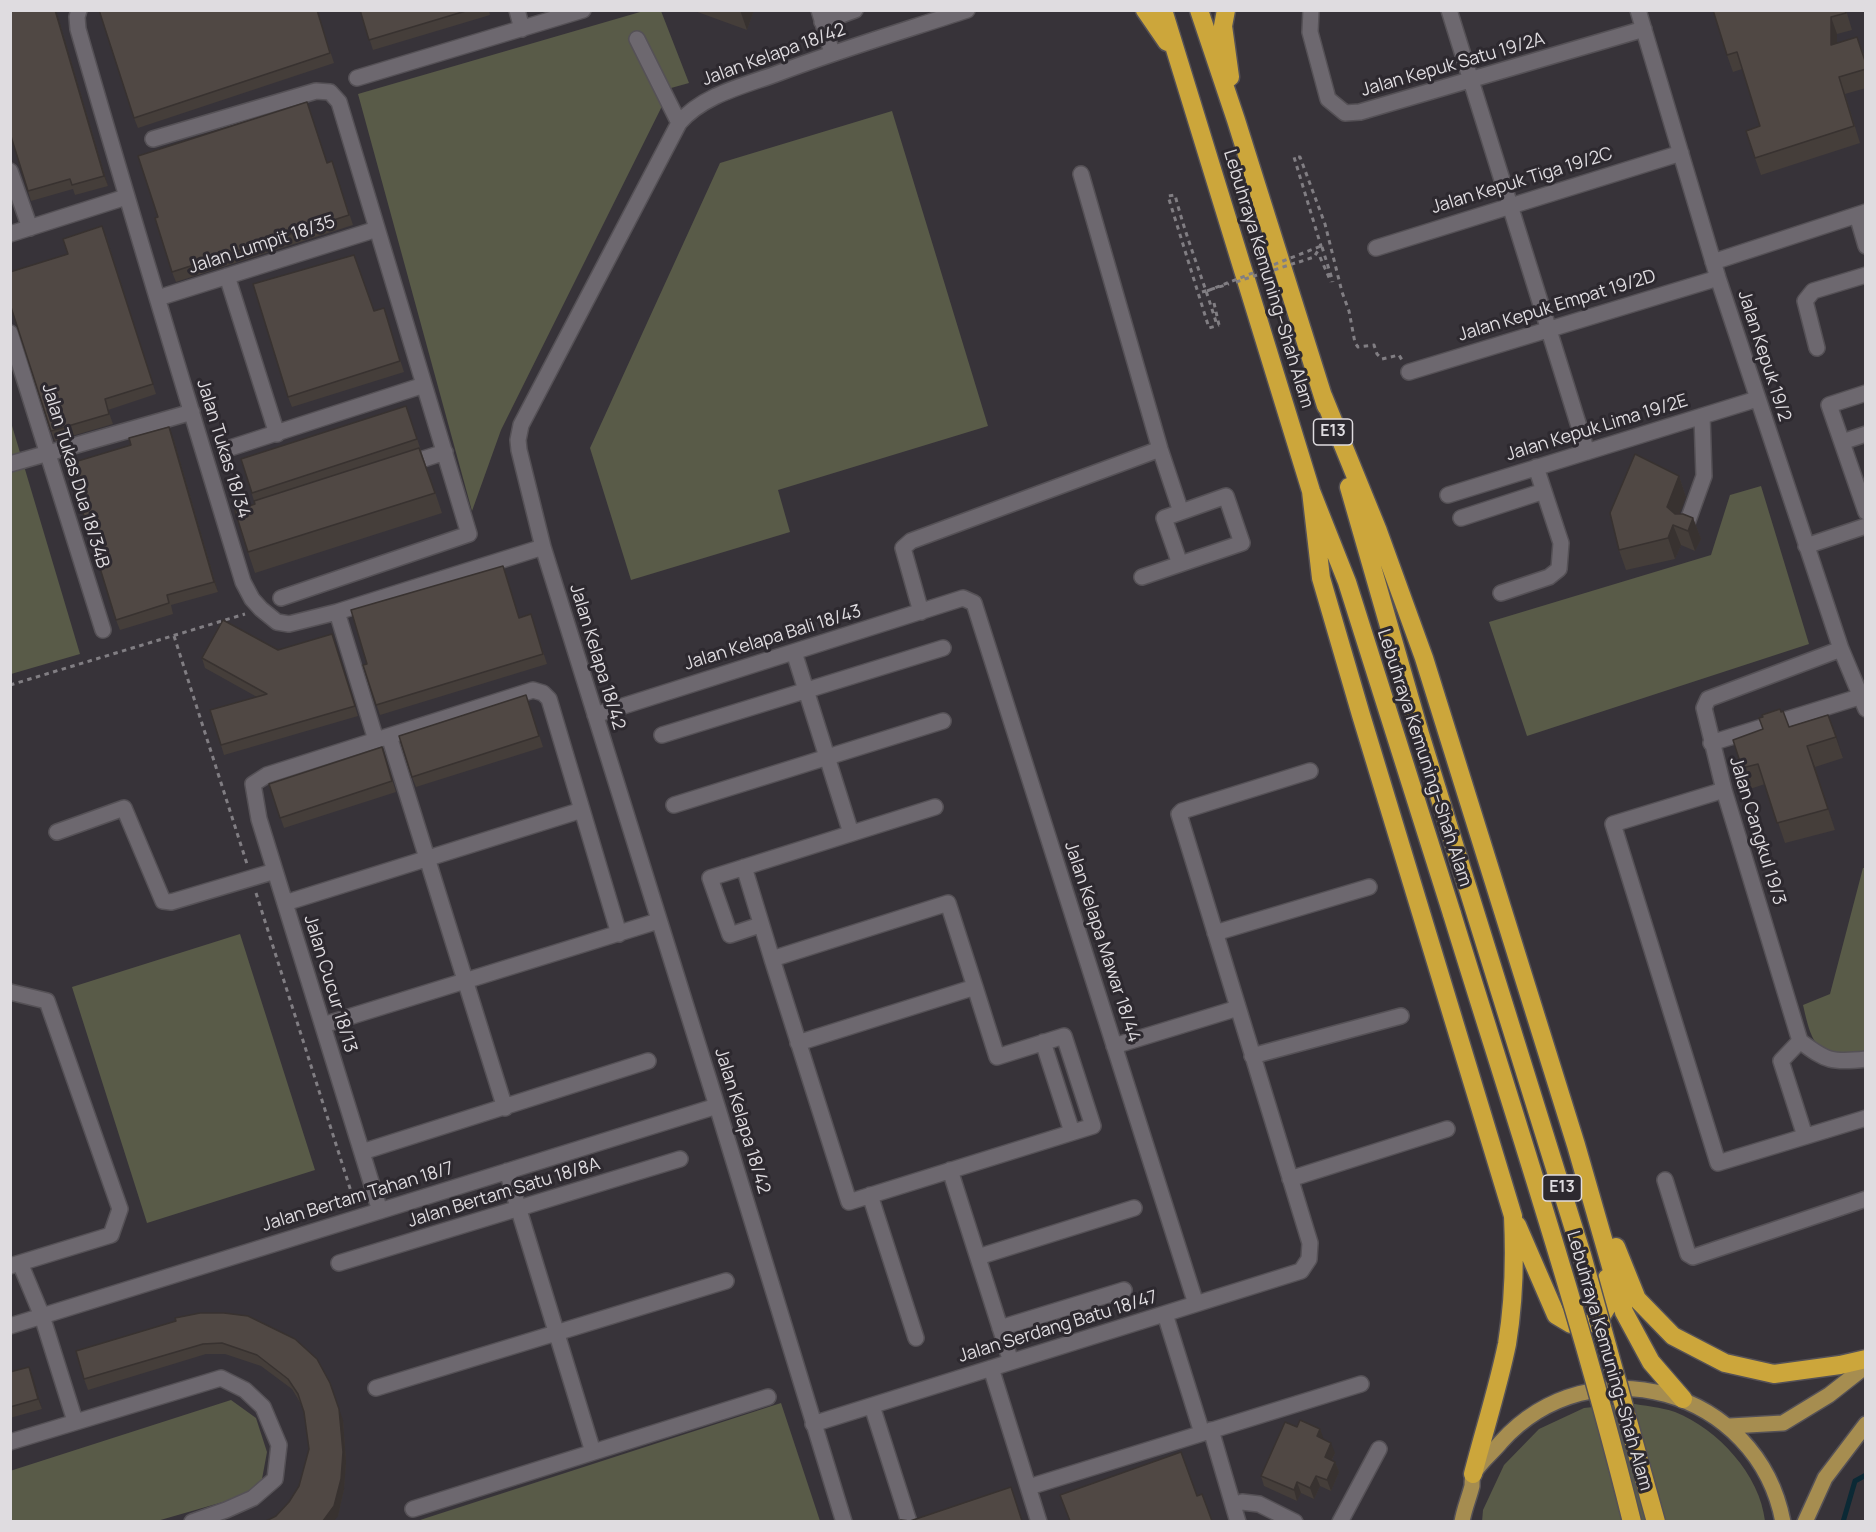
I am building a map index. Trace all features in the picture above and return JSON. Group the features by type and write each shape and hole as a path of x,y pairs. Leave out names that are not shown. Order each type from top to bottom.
{"highway":[{"path":"1145,10 1177,56"},
{"name":"Lebuhraya Kemuning–Shah Alam","path":"1163,10 1311,491 1347,582 1452,914 1564,1276 1609,1428 1632,1521"},
{"name":"Lebuhraya Kemuning–Shah Alam","path":"1199,10 1323,396 1420,734 1582,1255 1656,1521"},
{"path":"1226,10 1223,26 1236,120"},
{"path":"1323,396 1378,531 1424,658 1576,1145 1624,1312 1651,1362 1683,1399"},
{"path":"1311,491 1322,578 1364,726 1514,1216 1556,1315 1571,1324 1584,1325 1601,1317 1608,1305 1606,1249"},
{"path":"1576,1145 1637,1299 1673,1336 1725,1363 1774,1374 1866,1359"},
{"path":"1473,1474 1507,1344 1513,1282 1514,1216"}],"main road":[{"path":"1730,1426 1783,1423 1829,1395 1866,1366"},
{"path":"1462,1521 1473,1474 1516,1426 1553,1402 1596,1389 1629,1388 1640,1388 1683,1399 1730,1426 1751,1449 1768,1475 1783,1521"},
{"path":"1805,1521 1825,1478 1866,1424"}],"street":[{"name":"Jalan Tukas 18/34","path":"79,10 76,17 78,29 126,197 192,412 230,521 243,582 252,599 277,622 289,624 337,612 543,547"},
{"path":"517,10 522,29"},
{"path":"357,78 583,10"},
{"path":"832,53 821,16 855,10"},
{"name":"Jalan Kelapa 18/42","path":"844,1521 543,547 518,440 521,425 679,123 689,111 709,100 832,53 966,10"},
{"name":"Jalan Kepuk Satu 19/2A","path":"1311,10 1310,32 1328,99 1345,113 1360,112 1472,81 1644,29"},
{"path":"1449,10 1587,452"},
{"name":"Jalan Kepuk 19/2","path":"1638,10 1713,262 1757,399 1841,649 1862,703"},
{"path":"637,39 679,123"},
{"path":"153,139 316,91 330,92 339,102 469,534 281,598"},
{"name":"Jalan Kepuk Tiga 19/2C","path":"1376,248 1681,153"},
{"path":"10,171 30,228"},
{"path":"1081,174 1160,449 1181,512"},
{"path":"10,234 126,197"},
{"path":"1713,262 1861,213 1866,246"},
{"name":"Jalan Lumpit 18/35","path":"158,298 377,228"},
{"path":"1817,348 1805,301 1813,291 1866,275"},
{"path":"227,276 277,434"},
{"name":"Jalan Kepuk Empat 19/2D","path":"1409,372 1718,278"},
{"name":"Jalan Tukas Dua 18/34B","path":"10,333 103,630"},
{"path":"230,448 424,385"},
{"path":"1866,393 1829,405 1866,512"},
{"name":"Jalan Kepuk Lima 19/2E","path":"1448,495 1757,399"},
{"path":"10,464 192,412"},
{"path":"1686,526 1704,476 1702,416"},
{"path":"1842,442 1866,434"},
{"path":"921,612 903,548 911,541 1160,449"},
{"path":"390,470 445,452"},
{"path":"1501,593 1549,577 1559,569 1561,543 1536,467"},
{"path":"1461,518 1544,491"},
{"path":"1142,577 1242,543 1226,496 1164,518 1180,564"},
{"path":"1806,546 1866,526"},
{"name":"Jalan Kelapa Bali 18/43","path":"595,715 963,598"},
{"name":"Jalan Kelapa Mawar 18/44","path":"963,598 974,603 1196,1304"},
{"path":"337,612 427,858 506,1108"},
{"path":"662,735 943,648"},
{"name":"Jalan Cangkul 19/3","path":"1800,1041 1724,790 1704,708 1708,699 1841,649"},
{"path":"794,652 851,833"},
{"path":"383,738 533,690 543,693 549,699 619,934"},
{"path":"1711,743 1862,703"},
{"path":"674,805 943,722"},
{"name":"Jalan Cucur 18/13","path":"380,1211 275,871 253,796 252,784 267,775 383,738"},
{"path":"1310,771 1182,811 1179,814 1290,1179 1447,1129"},
{"path":"1724,790 1612,824 1718,1163 1866,1118"},
{"path":"760,925 730,934 710,878 935,807"},
{"path":"57,832 124,808 163,901 171,902 275,871"},
{"path":"285,903 582,810"},
{"path":"744,867 760,925 849,1202 1093,1126 1064,1036 997,1057 948,903 772,959"},
{"path":"1215,933 1369,887"},
{"path":"323,1025 658,921"},
{"path":"798,1043 975,987"},
{"path":"10,992 47,1001 120,1209 111,1234 15,1265 42,1316 75,1421"},
{"path":"1114,1046 1238,1008"},
{"path":"1252,1056 1401,1016"},
{"path":"1805,1136 1781,1061 1800,1041 1820,1056 1839,1062 1866,1059"},
{"path":"1043,1042 1072,1132"},
{"path":"362,1152 648,1061"},
{"name":"Jalan Bertam Tahan 18/7","path":"10,1326 717,1106"},
{"name":"Jalan Bertam Satu 18/8A","path":"339,1263 680,1160"},
{"path":"950,1170 1011,1362"},
{"path":"507,1171 593,1452"},
{"name":"Jalan Serdang Batu 18/47","path":"813,1424 1301,1271 1309,1259 1310,1243 1290,1179"},
{"path":"1665,1179 1688,1254 1693,1257 1866,1199"},
{"path":"870,1195 915,1338"},
{"path":"978,1257 1134,1208"},
{"path":"376,1388 726,1281"},
{"path":"1000,1328 1124,1290"},
{"path":"1165,1314 1238,1521"},
{"path":"991,1368 1024,1486 1040,1521"},
{"path":"10,1442 221,1378 245,1390 263,1407 279,1445 275,1479 228,1516 192,1521"},
{"path":"1024,1486 1361,1384"},
{"path":"413,1509 768,1397"},
{"path":"872,1406 914,1520"},
{"path":"1340,1521 1379,1449"},
{"path":"1242,1502 1259,1504 1295,1521"}],"path":[{"path":"1320,257 1330,281 1333,282 1294,157 1300,157 1325,224 1349,311 1355,343 1358,347 1374,345 1377,354 1382,359 1400,355 1409,372"},
{"path":"1175,195 1182,223 1218,325 1209,328 1168,196 1175,195"},
{"path":"1274,270 1314,257 1322,246"},
{"path":"1205,292 1322,246"},
{"path":"1205,292 1257,275"},
{"path":"1214,303 1218,325"},
{"path":"10,685 261,609"},
{"path":"174,636 359,1217"}],"green space":[{"path":"647,10 661,11 689,83 671,88 501,430 472,511 358,94"},
{"path":"892,111 988,426 778,490 790,532 631,580 590,448 720,163"},
{"path":"10,419 80,654 11,674 10,674"},
{"path":"1761,486 1809,644 1527,736 1489,622 1711,555 1730,495"},
{"path":"1863,868 1865,868 1865,1055 1863,1056 1835,1052 1820,1046 1810,1032 1803,1005 1830,994"},
{"path":"240,934 315,1170 147,1223 72,987"},
{"path":"231,1400 256,1418 267,1452 262,1479 244,1496 157,1521 11,1521 10,1471"},
{"path":"781,1403 820,1521 417,1521"},
{"path":"1629,1403 1675,1412 1691,1420 1721,1442 1746,1471 1755,1487 1765,1521 1482,1522 1483,1510 1504,1465 1539,1429 1584,1408"}],"building":[{"path":"10,10 55,10 104,176 72,185 70,179 28,191 10,133"},
{"path":"99,10 317,10 330,53 134,118"},
{"path":"360,10 469,10 369,40"},
{"path":"1713,10 1845,10 1846,13 1831,17 1831,45 1857,37 1866,64 1866,69 1839,77 1854,126 1755,158 1746,131 1760,126 1737,52 1727,55"},
{"path":"307,102 327,163 332,161 349,215 172,272 155,218 158,217 138,156"},
{"path":"102,226 153,384 105,399 109,414 51,431 10,304 10,272 68,254 63,239"},
{"path":"354,255 374,311 384,308 400,361 288,397 253,284"},
{"path":"406,406 417,439 252,493 241,459"},
{"path":"169,427 214,582 167,595 169,603 116,620 68,464 131,445 129,438"},
{"path":"419,448 435,493 248,552 235,511 255,504 254,501"},
{"path":"1635,454 1679,476 1667,507 1675,514 1693,518 1688,531 1673,525 1668,538 1619,550 1610,513"},
{"path":"503,566 519,618 531,614 543,654 376,705 363,665 367,664 351,610"},
{"path":"223,620 278,650 332,634 355,706 221,745 210,710 267,694 202,658"},
{"path":"526,695 539,736 412,777 399,736"},
{"path":"1780,709 1789,727 1828,715 1836,737 1807,746 1828,809 1777,823 1758,764 1742,768 1733,740 1763,729 1759,718"},
{"path":"382,747 392,781 280,818 269,784"},
{"path":"200,1313 248,1316 295,1339 317,1359 330,1383 339,1409 343,1452 341,1479 334,1506 323,1521 266,1521 276,1516 299,1486 309,1449 304,1412 298,1394 288,1379 257,1355 222,1343 203,1344 84,1379 76,1351 176,1321 175,1318"},
{"path":"29,1367 38,1399 10,1407 10,1372"},
{"path":"1300,1420 1320,1429 1317,1436 1331,1443 1325,1457 1335,1462 1327,1480 1316,1476 1310,1488 1297,1482 1294,1490 1261,1476 1285,1422 1297,1427"},
{"path":"1181,1452 1197,1496 1202,1494 1212,1521 1070,1521 1060,1495"},
{"path":"1011,1487 1022,1521 910,1521"}],"waterway":[{"path":"1843,1522 1855,1481 1866,1475"}]}
